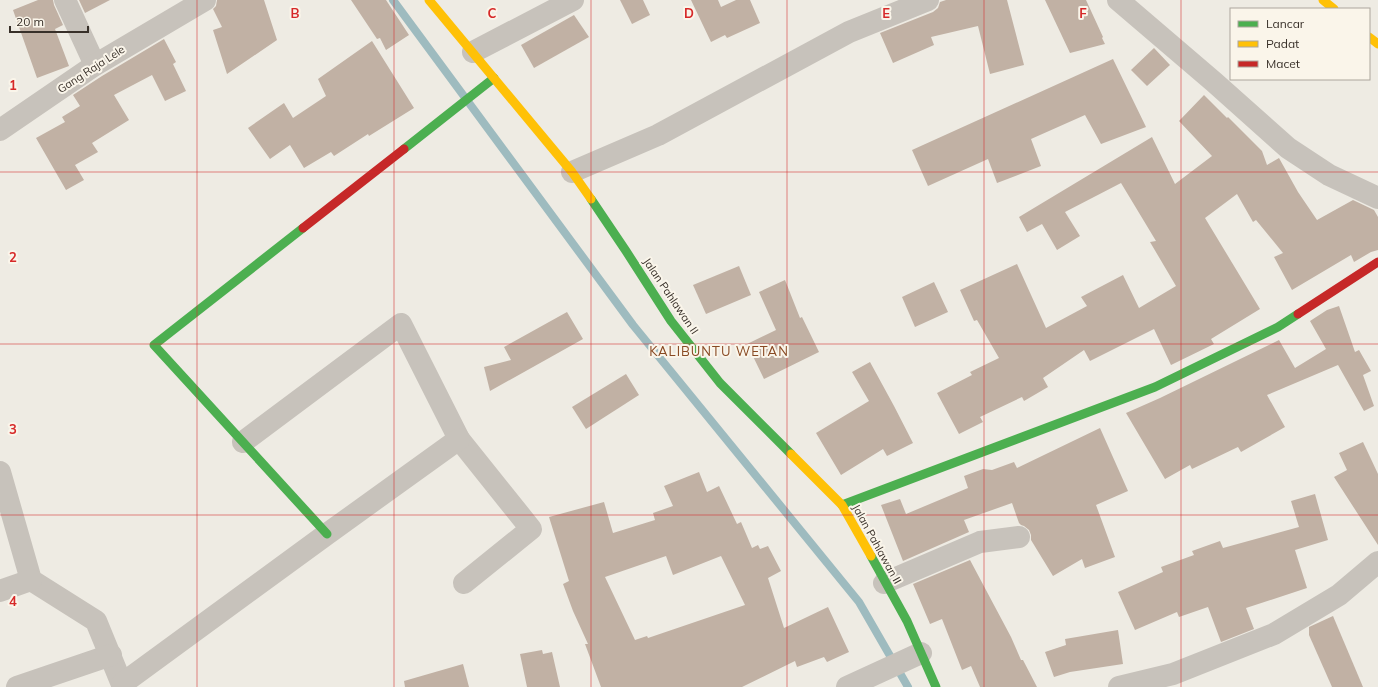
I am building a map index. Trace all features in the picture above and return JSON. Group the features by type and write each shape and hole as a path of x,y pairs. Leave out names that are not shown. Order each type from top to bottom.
{"street":[{"path":"65,0 95,65"},
{"name":"Gang Raja Lele","path":"0,130 95,65 205,0"},
{"name":"Jalan Pahlawan II","path":"430,0 572,172 626,251 671,321 720,383 842,505 907,621 914,656 936,687"},
{"path":"473,52 573,0"},
{"path":"572,172 658,135 849,32 928,0"},
{"path":"1118,0 1288,148 1329,175 1378,198"},
{"path":"1323,0 1333,8"},
{"path":"1370,38 1378,44"},
{"path":"327,534 154,345 494,78"},
{"path":"842,505 1155,388 1278,327 1378,262"},
{"path":"243,442 401,324 459,439 531,529 464,583"},
{"path":"1,477 31,580 96,621 123,686 327,534 459,439"},
{"path":"884,582 980,542 1019,537"},
{"path":"1119,687 1173,674 1274,634 1339,594 1378,562"},
{"path":"0,591 31,580"},
{"path":"17,687 111,655"},
{"path":"848,687 914,656"}],"building":[{"path":"38,0 53,0 63,25 55,29 69,66 37,78 13,10"},
{"path":"79,0 110,0 85,13"},
{"path":"217,0 264,0 277,40 227,74 213,30 222,27 213,9 216,6"},
{"path":"351,0 386,0 409,35 386,50 380,38 377,39"},
{"path":"620,0 643,0 650,15 632,24"},
{"path":"691,0 718,0 721,7 736,0 750,0 760,23 727,38 725,35 711,42"},
{"path":"946,0 1007,0 1024,65 990,74 978,26 931,37 934,45 893,63 880,33 933,12 938,8 940,2"},
{"path":"1045,0 1086,0 1105,44 1070,53"},
{"path":"574,15 589,37 534,68 521,45"},
{"path":"164,39 176,62 173,64 186,91 165,101 152,75 114,95 129,120 92,143 98,152 75,165 84,180 66,190 36,138 65,122 62,117 80,106 73,95"},
{"path":"372,41 414,108 369,136 368,134 334,156 331,152 304,168 290,145 270,159 248,128 284,103 293,118 326,96 318,79"},
{"path":"1154,48 1170,65 1147,86 1131,70"},
{"path":"1113,59 1146,127 1101,144 1085,115 1031,139 1041,166 997,183 988,159 928,186 912,150"},
{"path":"1204,95 1262,151 1267,165 1279,158 1298,192 1317,220 1353,200 1374,210 1378,217 1378,250 1371,252 1354,262 1351,255 1292,290 1274,257 1283,253 1256,220 1253,222 1237,194 1205,218 1260,309 1211,339 1214,344 1171,365 1154,329 1090,361 1084,350 1043,378 1048,387 1024,401 1022,397 980,417 983,422 959,434 937,393 972,375 970,372 999,358 977,320 974,321 960,290 1017,264 1046,328 1087,306 1081,297 1123,275 1139,308 1176,286 1150,242 1156,241 1121,183 1065,212 1080,236 1057,250 1042,224 1027,232 1019,217 1152,137 1175,184 1212,156 1179,121"},
{"path":"739,266 751,295 706,314 693,285"},
{"path":"785,280 800,318 802,317 819,352 764,379 747,344 776,330 759,292"},
{"path":"934,282 948,312 915,327 902,297"},
{"path":"1339,306 1355,352 1359,350 1371,371 1363,375 1374,406 1364,411 1338,365 1267,395 1285,427 1241,452 1238,447 1192,469 1190,465 1165,479 1126,413 1279,340 1295,368 1326,349 1310,321 1327,310"},
{"path":"567,312 583,339 490,391 484,367 511,360 504,347"},
{"path":"870,362 913,443 887,456 883,449 841,475 816,433 869,401 852,372"},
{"path":"626,374 639,395 586,429 572,407"},
{"path":"1100,428 1128,491 1096,505 1115,557 1085,568 1082,559 1053,576 1031,540 1029,530 1019,523 1012,503 964,520 969,532 903,561 881,505 900,499 906,514 968,488 964,476 983,469 992,470 1014,462 1017,468"},
{"path":"1363,442 1378,474 1378,545 1334,477 1347,470 1339,453"},
{"path":"699,472 707,492 719,486 737,524 741,522 752,548 758,545 760,549 768,546 781,571 768,578 784,628 828,607 849,652 827,662 824,657 797,667 795,661 742,687 601,687 585,644 588,644 563,584 569,581 549,517 604,502 613,533 655,520 653,513 673,506 664,486","holes":["666,556 673,575 721,556 745,605 648,638 647,636 635,640 605,577"]},
{"path":"1315,494 1328,540 1295,550 1307,588 1246,608 1254,629 1221,642 1208,607 1179,617 1177,612 1135,630 1118,592 1163,572 1161,567 1194,555 1192,551 1220,541 1223,548 1299,527 1291,501"},
{"path":"970,560 1011,637 1021,660 1023,660 1037,687 980,687 971,666 962,670 942,619 930,624 913,584"},
{"path":"1333,616 1363,687 1332,687 1309,635 1309,627"},
{"path":"1118,630 1123,664 1070,672 1054,677 1045,652 1066,645 1065,639"},
{"path":"542,650 543,654 552,652 560,687 527,687 520,654"},
{"path":"463,664 469,687 405,687 404,681"}],"waterway":[{"path":"393,0 633,325 859,602 908,687"}],"traffic: fast":[{"path":"404,149 494,78"},
{"path":"591,199 671,321 720,383 791,454"},
{"path":"303,228 154,345 327,534"},
{"path":"842,505 1155,387 1278,327 1298,314"},
{"path":"871,556 907,621 936,687"}],"traffic: slow":[{"path":"429,0 572,172 591,199"},
{"path":"1323,0 1333,8"},
{"path":"1370,38 1378,44"},
{"path":"791,454 842,505 871,556"}],"traffic: jam":[{"path":"303,228 404,149"},
{"path":"1298,314 1378,262"}],"district":[{"name":"KALIBUNTU WETAN","path":"719,351"}]}
